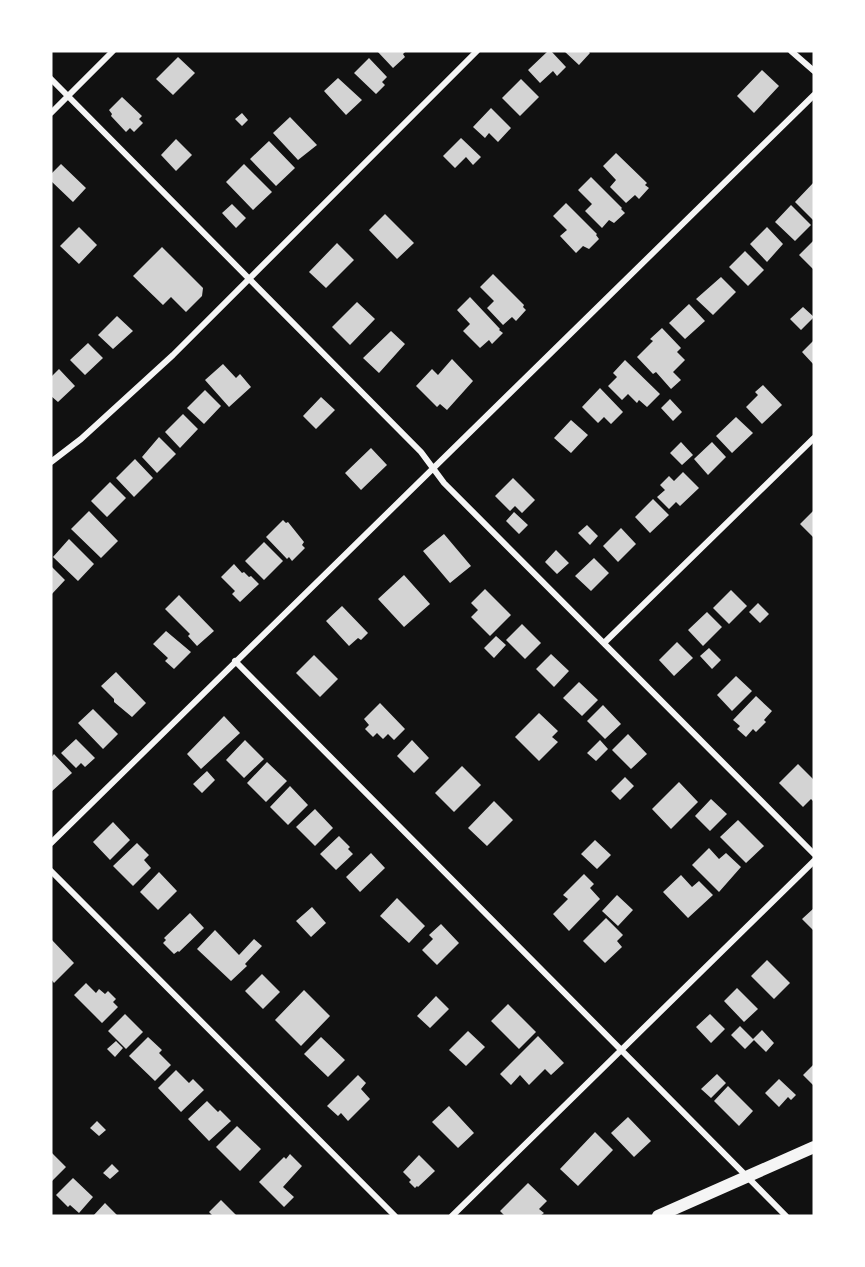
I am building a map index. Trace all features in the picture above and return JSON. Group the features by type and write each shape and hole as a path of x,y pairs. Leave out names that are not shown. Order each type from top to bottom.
{"main road":[{"path":"658,1216 814,1146"}],"street":[{"path":"51,113 113,51"},
{"path":"51,462 123,402 249,280 477,51"},
{"path":"791,51 814,71"},
{"path":"51,79 421,452 444,483 814,854"},
{"path":"51,843 814,95"},
{"path":"604,643 814,438"},
{"path":"235,661 786,1216"},
{"path":"453,1216 814,861"},
{"path":"51,870 395,1216"}],"building":[{"path":"377,51 406,51 403,54 405,57 393,68"},
{"path":"548,51 551,51 566,67 557,76 553,71 540,83 528,70"},
{"path":"564,51 588,51 590,53 579,65"},
{"path":"178,57 195,73 173,95 156,79"},
{"path":"369,58 387,77 382,82 385,85 376,94 354,73"},
{"path":"762,70 779,86 754,113 737,96"},
{"path":"338,78 362,100 346,115 324,91"},
{"path":"521,79 539,97 520,116 502,98"},
{"path":"122,97 142,116 139,119 143,123 134,132 130,128 126,132 111,116 109,110"},
{"path":"491,108 511,128 498,142 489,133 485,138 473,127"},
{"path":"242,113 248,120 242,126 235,119"},
{"path":"290,117 317,145 298,160 273,133"},
{"path":"461,138 481,157 473,165 466,157 455,168 443,156"},
{"path":"176,139 192,155 176,171 161,155"},
{"path":"269,141 295,168 276,186 250,159"},
{"path":"616,153 647,183 645,185 649,188 639,199 635,195 626,203 610,187 616,180 603,166"},
{"path":"61,164 86,188 73,202 51,181 51,174"},
{"path":"244,164 272,192 253,210 226,182"},
{"path":"591,177 625,213 614,223 609,220 602,228 585,211 592,204 578,190"},
{"path":"814,182 814,221 795,202"},
{"path":"566,203 597,234 599,239 589,249 583,246 576,253 560,236 567,230 553,216"},
{"path":"232,204 246,218 236,228 222,213"},
{"path":"791,205 811,225 795,241 775,222"},
{"path":"385,214 414,243 397,259 369,230"},
{"path":"79,227 97,245 79,264 60,246"},
{"path":"767,227 783,244 767,262 750,244"},
{"path":"814,240 814,270 799,255"},
{"path":"337,243 354,260 326,288 309,272"},
{"path":"162,247 203,288 202,296 186,312 171,297 163,305 133,276"},
{"path":"745,251 764,270 748,286 729,267"},
{"path":"493,274 524,305 526,310 516,321 512,317 503,325 487,308 494,301 480,287"},
{"path":"721,277 736,292 713,315 696,299"},
{"path":"470,297 503,333 492,344 489,340 480,348 463,331 470,324 457,310"},
{"path":"357,302 375,319 350,345 332,327"},
{"path":"689,304 705,321 685,339 669,323"},
{"path":"803,307 814,317 801,330 790,319"},
{"path":"117,316 133,331 113,349 98,335"},
{"path":"662,328 681,348 677,352 685,360 673,372 681,380 671,389 656,372 653,374 637,357 653,341 650,339"},
{"path":"391,331 405,344 379,373 363,358"},
{"path":"814,340 814,365 802,352"},
{"path":"88,343 103,358 85,375 70,360"},
{"path":"452,359 473,381 447,410 440,404 437,407 416,386 432,369 438,375"},
{"path":"625,360 660,394 647,407 639,400 637,403 628,394 622,400 608,386 617,377 613,373"},
{"path":"223,364 236,378 240,374 251,387 229,407 205,380"},
{"path":"59,369 75,386 58,402 51,396 51,377"},
{"path":"763,385 782,405 762,424 746,407 758,395 755,392"},
{"path":"600,388 623,412 611,424 604,417 598,423 582,407"},
{"path":"205,390 221,406 204,424 187,408"},
{"path":"321,397 335,410 316,429 303,416"},
{"path":"670,399 682,412 673,421 661,408"},
{"path":"183,414 198,429 180,448 165,432"},
{"path":"736,417 753,433 732,453 716,436"},
{"path":"571,420 588,435 571,453 554,438"},
{"path":"159,437 176,454 157,473 142,457"},
{"path":"681,442 693,455 682,465 670,453"},
{"path":"712,442 726,457 708,475 694,459"},
{"path":"371,448 387,465 361,490 345,473"},
{"path":"135,459 153,478 134,497 116,478"},
{"path":"683,472 699,488 680,506 676,502 669,509 657,497 665,490 660,485 669,476 674,481"},
{"path":"513,478 535,500 522,513 515,506 510,511 495,496"},
{"path":"110,482 126,498 107,517 91,501"},
{"path":"653,499 669,515 650,533 635,517"},
{"path":"814,510 814,538 800,524"},
{"path":"89,511 118,541 101,558 71,529"},
{"path":"514,512 528,525 519,534 506,521"},
{"path":"283,520 288,522 304,542 302,545 305,548 292,561 289,557 287,559 266,537"},
{"path":"587,525 598,536 590,545 578,533"},
{"path":"621,528 636,544 618,562 603,546"},
{"path":"444,534 471,566 450,583 423,551"},
{"path":"69,539 94,564 78,581 53,557"},
{"path":"264,542 283,561 264,580 245,561"},
{"path":"556,550 569,563 557,574 545,562"},
{"path":"594,558 609,573 591,591 575,576"},
{"path":"234,564 242,573 251,576 259,584 240,602 232,594 235,591 221,577"},
{"path":"51,566 65,580 51,595"},
{"path":"404,575 430,604 404,627 378,599"},
{"path":"485,589 511,615 490,636 471,617 478,610 471,603"},
{"path":"731,590 747,606 729,624 713,608"},
{"path":"179,595 214,631 197,646 188,636 190,634 165,609"},
{"path":"758,603 769,614 760,623 749,612"},
{"path":"342,606 368,633 361,640 358,638 349,646 326,621"},
{"path":"707,612 722,627 703,646 688,630"},
{"path":"522,624 541,643 525,659 506,640"},
{"path":"166,631 191,652 174,669 165,661 168,658 153,644"},
{"path":"496,636 506,645 494,658 484,648"},
{"path":"677,642 693,658 674,676 659,660"},
{"path":"709,648 721,660 712,669 700,656"},
{"path":"551,654 569,671 554,687 536,669"},
{"path":"314,655 338,679 320,697 296,673"},
{"path":"116,672 146,703 132,717 114,702 114,699 101,686"},
{"path":"736,676 752,691 732,711 717,695"},
{"path":"579,682 598,700 582,716 563,698"},
{"path":"756,696 772,711 764,720 766,722 756,732 753,729 746,737 737,729 740,726 733,720"},
{"path":"380,703 405,729 394,740 388,734 383,739 377,733 373,737 365,729 369,725 364,719"},
{"path":"603,705 621,724 605,739 587,721"},
{"path":"93,709 118,734 103,749 78,723"},
{"path":"539,713 558,731 552,737 558,742 539,761 515,737"},
{"path":"224,716 240,733 201,769 187,754"},
{"path":"628,734 647,754 631,769 612,750"},
{"path":"76,739 95,758 85,767 81,763 76,768 61,753"},
{"path":"245,740 264,759 244,778 226,760"},
{"path":"412,740 429,758 414,773 397,756"},
{"path":"600,740 608,749 596,761 587,753"},
{"path":"54,754 72,773 51,792 51,758"},
{"path":"267,762 287,781 266,802 247,783"},
{"path":"798,764 814,780 814,802 811,799 803,807 779,783"},
{"path":"462,766 481,785 454,812 435,793"},
{"path":"207,771 215,780 202,793 193,784"},
{"path":"625,777 634,786 620,800 611,791"},
{"path":"679,782 698,802 671,829 652,809"},
{"path":"290,786 308,805 288,825 270,807"},
{"path":"711,799 727,814 710,831 695,816"},
{"path":"494,801 513,820 487,846 468,828"},
{"path":"315,809 333,828 315,846 296,827"},
{"path":"738,820 764,846 746,863 720,837"},
{"path":"113,822 130,840 110,860 93,842"},
{"path":"339,836 350,847 348,849 353,854 336,870 320,854"},
{"path":"595,840 611,855 597,869 581,854"},
{"path":"137,843 149,855 144,860 151,868 133,886 113,866"},
{"path":"709,848 719,859 726,853 741,867 719,892 692,865"},
{"path":"371,853 385,868 360,892 346,877"},
{"path":"159,872 177,891 158,910 140,892"},
{"path":"584,874 594,884 590,888 600,899 569,931 553,914 568,899 563,895"},
{"path":"681,875 692,887 699,881 713,895 688,918 663,892"},
{"path":"617,895 633,910 618,926 602,911"},
{"path":"397,898 425,926 409,943 380,916"},
{"path":"312,907 326,923 311,937 296,921"},
{"path":"814,908 814,931 802,919"},
{"path":"190,913 204,928 174,954 163,943 166,940 164,938"},
{"path":"606,918 623,935 617,941 622,947 605,963 583,941"},
{"path":"441,924 459,943 437,965 422,950 433,939 429,935"},
{"path":"215,930 239,955 254,939 262,946 245,964 247,966 231,981 197,949"},
{"path":"51,939 74,963 54,983 51,979"},
{"path":"767,960 790,983 774,999 751,976"},
{"path":"262,974 280,992 263,1009 245,991"},
{"path":"86,983 96,993 99,989 105,994 108,991 116,999 113,1002 118,1007 102,1023 74,995"},
{"path":"737,988 758,1009 744,1022 724,1001"},
{"path":"304,990 330,1016 301,1046 275,1020"},
{"path":"436,996 449,1009 430,1028 417,1016"},
{"path":"508,1004 536,1032 519,1049 491,1021"},
{"path":"125,1014 143,1032 126,1049 108,1031"},
{"path":"710,1014 725,1029 711,1043 696,1027"},
{"path":"740,1026 754,1040 745,1049 731,1035"},
{"path":"762,1030 774,1043 766,1052 753,1039"},
{"path":"468,1031 485,1047 466,1066 449,1050"},
{"path":"538,1036 564,1063 551,1075 545,1069 529,1085 520,1075 511,1085 500,1074"},
{"path":"148,1037 162,1050 159,1053 171,1065 155,1081 129,1056"},
{"path":"321,1037 345,1060 328,1077 304,1054"},
{"path":"116,1041 123,1048 115,1057 107,1049"},
{"path":"814,1064 814,1086 803,1075"},
{"path":"176,1070 189,1083 193,1079 204,1090 181,1112 158,1088"},
{"path":"717,1074 726,1083 711,1098 701,1089"},
{"path":"358,1075 366,1083 361,1089 370,1099 348,1121 341,1113 338,1116 327,1106"},
{"path":"779,1079 796,1095 791,1100 788,1097 779,1107 765,1093"},
{"path":"728,1086 753,1111 739,1126 714,1101"},
{"path":"207,1101 231,1121 209,1141 188,1119"},
{"path":"449,1106 474,1133 458,1148 432,1122"},
{"path":"628,1117 651,1141 634,1157 611,1133"},
{"path":"97,1121 106,1130 99,1136 90,1128"},
{"path":"237,1126 261,1149 240,1171 216,1147"},
{"path":"595,1132 613,1150 578,1186 560,1169"},
{"path":"51,1152 66,1167 51,1182"},
{"path":"290,1154 302,1166 283,1187 294,1197 284,1207 259,1182"},
{"path":"419,1155 435,1171 415,1188 403,1172"},
{"path":"112,1164 119,1171 110,1179 103,1173"},
{"path":"73,1178 93,1197 79,1213 70,1205 68,1207 56,1195"},
{"path":"528,1183 547,1201 539,1209 544,1213 540,1216 505,1216 500,1211"},
{"path":"221,1200 237,1216 213,1216 209,1212"},
{"path":"105,1203 118,1216 93,1216"}]}
